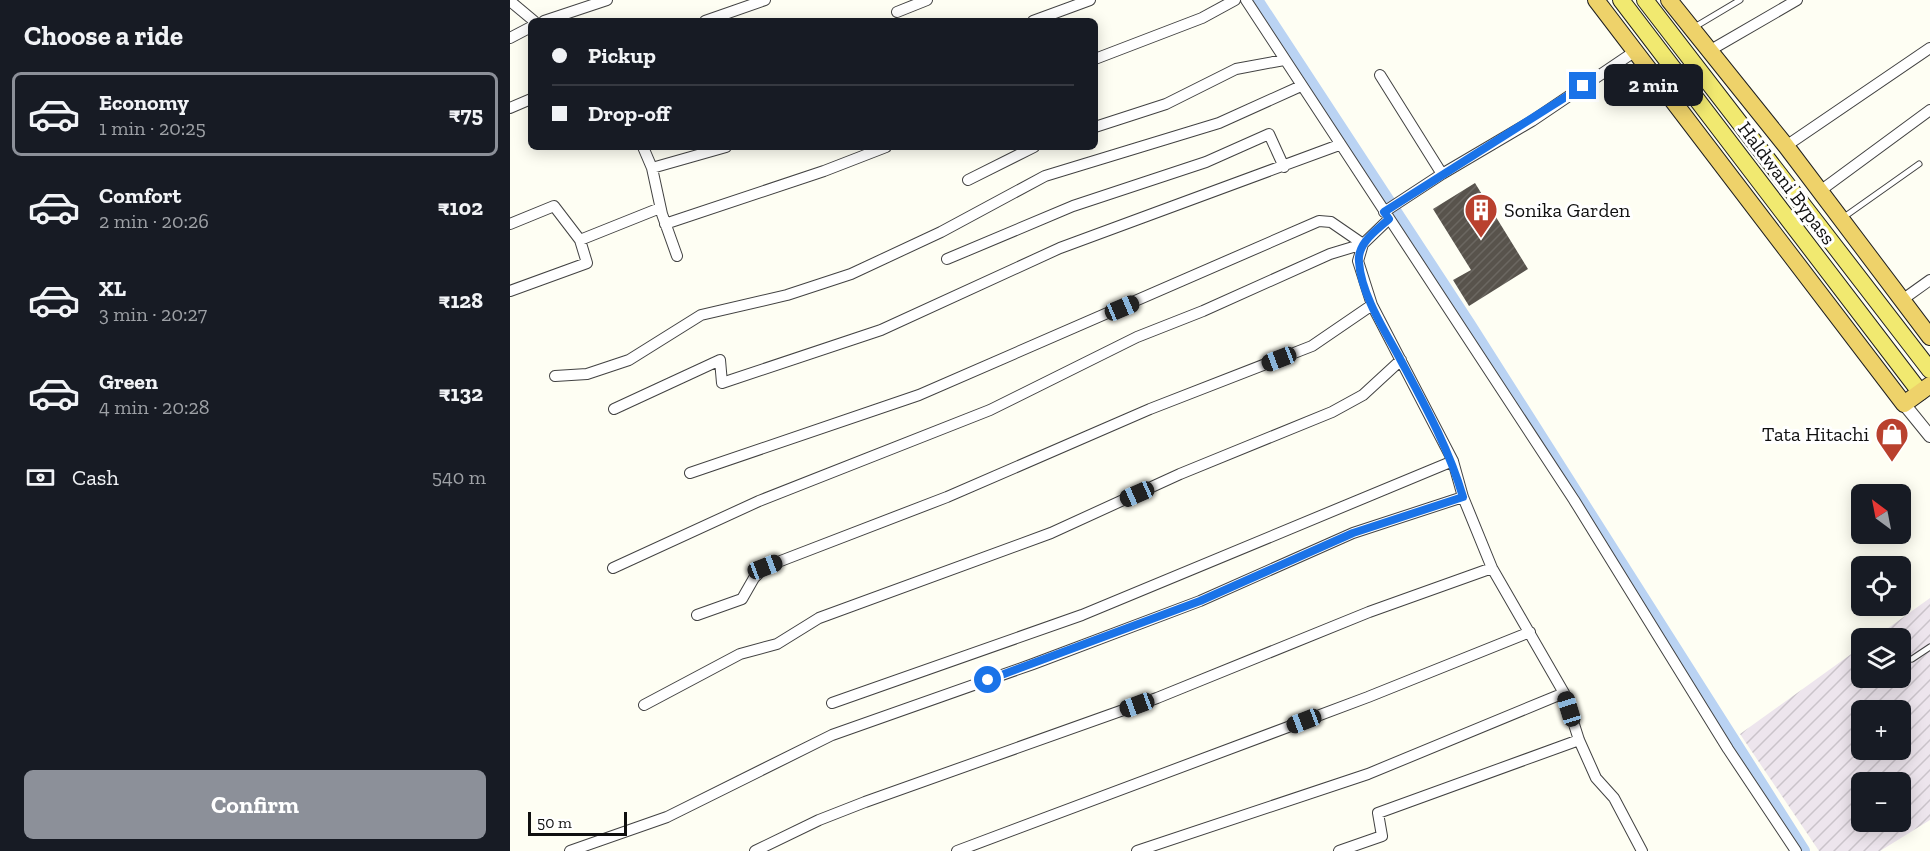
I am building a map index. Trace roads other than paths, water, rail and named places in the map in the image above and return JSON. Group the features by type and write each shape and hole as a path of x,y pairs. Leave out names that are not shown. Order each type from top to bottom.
{"highway":[{"path":"1596,0 1904,404 1927,394"},
{"path":"1669,0 1786,146 1930,337"}],"main road":[{"name":"Haldwani Bypass","path":"1621,0 1927,394"},
{"name":"Haldwani Bypass","path":"1645,0 1930,370"}],"street":[{"path":"553,18 607,0"},
{"path":"714,18 765,0"},
{"path":"897,12 927,0"},
{"path":"1041,18 1090,0"},
{"path":"1098,58 1202,18 1235,0"},
{"path":"1246,0 1339,145 1390,211 1574,500 1728,749 1796,851"},
{"path":"1709,51 1797,0"},
{"path":"510,1 530,18"},
{"path":"510,38 528,29"},
{"path":"1786,146 1930,48"},
{"path":"1634,52 1532,121 1442,174 1390,211 1363,244 1358,261 1372,306 1453,461 1463,497 1492,568 1564,693 1579,740 1596,778 1614,798 1642,851"},
{"path":"1098,126 1166,104 1236,69 1284,60"},
{"path":"1380,75 1442,174"},
{"path":"555,376 586,374 629,360 701,315 787,295 851,273 941,232 1045,176 1219,123 1301,86"},
{"path":"510,108 528,100"},
{"path":"1820,191 1930,110"},
{"path":"947,259 1073,206 1206,162 1269,134 1284,167"},
{"path":"614,409 720,360 722,383 882,330 1060,248 1339,145"},
{"path":"644,150 652,168 660,208 677,256"},
{"path":"652,168 715,150"},
{"path":"665,224 824,171 878,150"},
{"path":"968,180 1028,150"},
{"path":"510,224 554,206 580,240 587,263 510,291"},
{"path":"580,240 660,208"},
{"path":"690,473 919,395 1319,221 1331,222 1363,244"},
{"path":"613,568 759,501 990,410 1137,337 1203,311 1330,254 1363,244"},
{"path":"1902,300 1930,280"},
{"path":"697,615 742,599 754,578 765,567 946,497 1150,409 1312,346 1372,306"},
{"path":"644,705 740,654 777,644 819,618 1051,533 1180,474 1332,412 1364,395 1401,360"},
{"path":"1904,404 1930,436"},
{"path":"832,704 1082,615 1453,461"},
{"path":"570,851 667,817 832,735 1033,664 1200,601 1353,533 1463,497"},
{"path":"755,851 819,820 865,802 1157,698 1369,612 1492,568"},
{"path":"957,851 1336,709 1530,632"},
{"path":"1137,851 1368,774 1564,693"},
{"path":"1338,851 1382,836 1378,813 1579,740"}],"lane":[{"path":"1691,28 1740,0"},
{"path":"1840,220 1919,164"},
{"path":"1912,659 1930,647"}],"waterway":[{"path":"1256,0 1469,325 1803,851"}],"place":[{"name":"Sonika Garden","path":"1481,239"},
{"name":"Tata Hitachi","path":"1892,463"}]}
